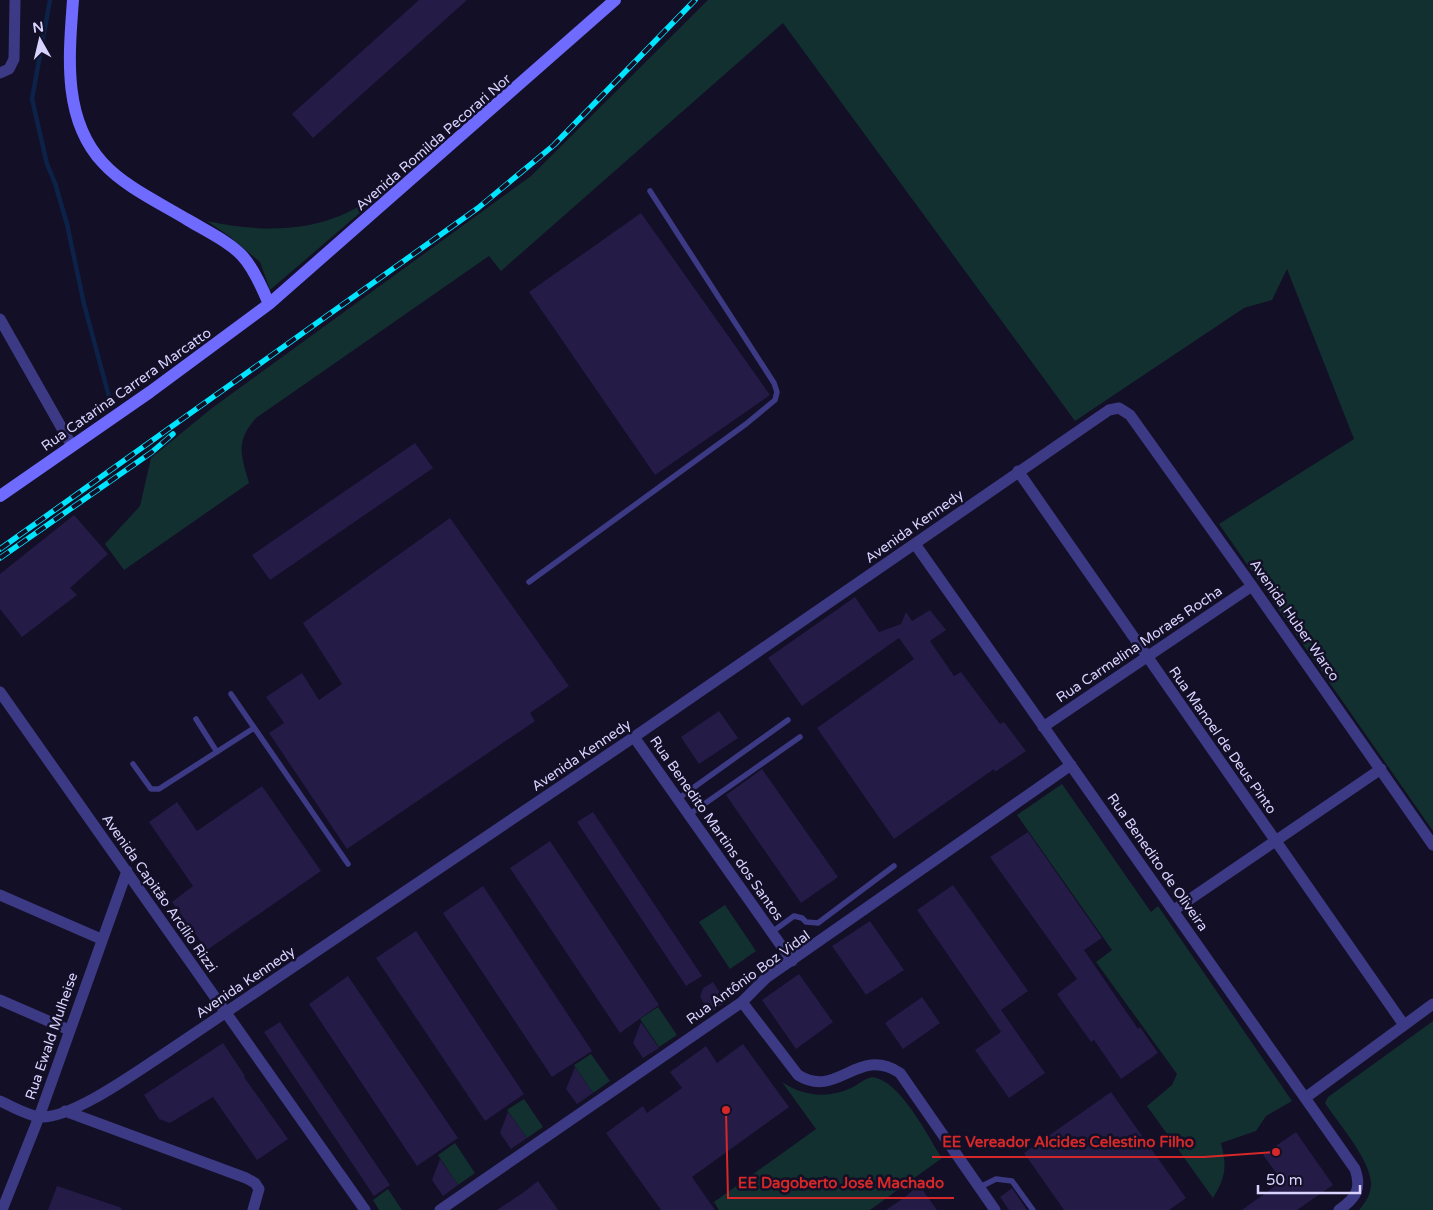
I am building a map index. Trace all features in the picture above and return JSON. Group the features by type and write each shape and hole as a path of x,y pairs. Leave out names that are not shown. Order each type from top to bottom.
{"street":[{"path":"4,71 14,59 15,0"},
{"path":"73,0 68,60 71,89 78,119 90,147 103,164 119,178 225,240 242,253 257,276 269,304"},
{"name":"Avenida Romilda Pecorari Nor","path":"269,304 615,0"},
{"name":"Rua Catarina Carrera Marcatto","path":"0,496 269,304"},
{"path":"0,319 72,446"},
{"name":"Avenida Kennedy","path":"40,1117 65,1111 99,1094 226,1012 634,737 1109,410 1118,408 1130,415"},
{"name":"Avenida Huber Warco","path":"1130,415 1433,845"},
{"name":"Rua Manoel de Deus Pinto","path":"1018,471 1404,1024"},
{"name":"Rua Benedito de Oliveira","path":"916,544 1355,1169 1359,1186 1351,1202 1339,1210"},
{"name":"Rua Carmelina Moraes Rocha","path":"1043,727 1252,586"},
{"name":"Avenida Capitão Arcílio Rizzi","path":"0,692 365,1210"},
{"name":"Rua Benedito Martins dos Santos","path":"634,737 792,960"},
{"name":"Rua Antônio Boz Vidal","path":"440,1210 742,1002 766,978 1071,764"},
{"path":"1174,910 1381,769"},
{"name":"Rua Ewald Mulheise","path":"2,1210 40,1117 101,939 127,871"},
{"path":"0,895 101,939"},
{"path":"0,1000 69,1030"},
{"path":"742,1002 798,1075 808,1081 830,1081 866,1065 890,1066 900,1073 995,1210"},
{"path":"1305,1098 1433,1004"},
{"path":"0,1101 40,1117"},
{"path":"65,1111 246,1178 255,1183 258,1189 253,1210"}],"lane":[{"path":"528,582 746,424 775,400 777,392 774,383 650,191"},
{"path":"230,694 348,864"},
{"path":"196,719 217,752"},
{"path":"679,798 788,720"},
{"path":"133,764 151,789 155,790 164,787 254,728"},
{"path":"690,814 800,737"},
{"path":"772,932 794,916 802,918 806,922 818,923 894,866"},
{"path":"980,1187 996,1178 1012,1180 1034,1210"}],"green space":[{"path":"708,0 1433,0 1433,831 1219,524 1354,439 1287,269 1272,300 1244,308 1075,421 783,23 501,271 489,256 256,418 249,426 242,441 242,456 249,483 124,570 105,544 140,506 151,458 212,408 531,176"},
{"path":"383,193 270,290 260,262 229,236 207,221 258,228 309,225 342,215"},
{"path":"1062,784 1151,912 1158,906 1292,1101 1266,1116 1256,1131 1221,1143 1225,1165 1221,1184 1213,1198 1147,1106 1172,1085 1177,1074 1096,962 1112,950 1017,815"},
{"path":"725,905 756,951 730,969 699,922"},
{"path":"658,1007 677,1035 659,1047 640,1019"},
{"path":"1433,1021 1433,1210 1359,1210 1366,1201 1370,1191 1369,1173 1359,1152 1325,1103 1328,1097"},
{"path":"591,1054 610,1081 593,1093 574,1065"},
{"path":"872,1077 882,1080 902,1098 921,1123 942,1158 870,1210 719,1210 714,1202 816,1129 782,1082 807,1093 824,1095 851,1088"},
{"path":"524,1099 543,1127 527,1138 507,1110"},
{"path":"455,1143 475,1173 458,1185 438,1155"},
{"path":"388,1189 402,1210 379,1210 373,1200"}],"building":[{"path":"419,0 467,0 313,138 292,114"},
{"path":"641,213 770,395 655,475 529,292"},
{"path":"415,443 433,468 270,580 252,555"},
{"path":"74,515 108,554 70,588 77,595 22,637 0,609 0,574"},
{"path":"450,518 569,686 530,713 535,721 347,849 269,733 284,723 266,697 302,673 319,700 342,684 303,623"},
{"path":"855,597 879,632 901,624 906,612 912,621 930,610 946,630 930,641 954,676 961,672 1000,724 1004,722 1026,751 995,772 994,769 894,839 817,728 914,659 899,638 802,706 768,658"},
{"path":"719,711 738,738 699,764 681,737"},
{"path":"762,769 838,877 801,903 726,795"},
{"path":"262,786 321,871 207,950 172,902 193,886 149,822 177,802 197,831"},
{"path":"593,812 702,976 686,986 577,822"},
{"path":"1028,832 1102,938 1084,950 1138,1029 1140,1027 1158,1053 1121,1079 1094,1040 1091,1042 1057,994 1077,979 990,857"},
{"path":"550,841 659,1005 620,1033 510,868"},
{"path":"953,885 1028,991 1001,1010 1045,1073 1009,1098 975,1050 1001,1032 917,910"},
{"path":"483,886 592,1051 552,1077 443,913"},
{"path":"870,921 904,970 866,995 832,946"},
{"path":"416,931 524,1094 485,1121 376,958"},
{"path":"799,974 833,1022 796,1049 762,1000"},
{"path":"348,976 458,1138 417,1166 309,1004"},
{"path":"713,982 726,1002 710,1013 700,997 703,988"},
{"path":"922,997 940,1023 903,1049 885,1023"},
{"path":"280,1022 390,1185 374,1196 264,1032"},
{"path":"641,1022 659,1048 643,1058 633,1043"},
{"path":"223,1043 244,1077 288,1139 257,1160 213,1097 170,1123 159,1119 144,1095"},
{"path":"743,1044 789,1107 692,1177 715,1210 661,1210 606,1133 643,1106 647,1113 682,1088 670,1072 706,1046 717,1063"},
{"path":"575,1067 593,1093 577,1104 566,1089"},
{"path":"1111,1092 1186,1198 1169,1210 1064,1210 1024,1153"},
{"path":"508,1112 527,1138 511,1149 500,1133"},
{"path":"1296,1132 1333,1185 1297,1210 1242,1210 1282,1181 1263,1155"},
{"path":"440,1159 458,1185 443,1196 432,1180"},
{"path":"538,1181 558,1210 497,1210 524,1192"},
{"path":"919,1185 937,1210 886,1210 905,1197"},
{"path":"57,1186 122,1208 121,1210 48,1210"},
{"path":"1012,1188 1027,1210 1009,1210 1000,1197"}],"waterway":[{"path":"50,0 32,99 47,164 55,183 67,224 84,304 111,404"}],"railway":[{"path":"0,549 478,208 554,145 695,0"},
{"path":"0,558 152,452 173,434"}],"place":[{"name":"EE Dagoberto José Machado","path":"726,1110"},
{"name":"EE Vereador Alcides Celestino Filho","path":"1276,1152"}]}
